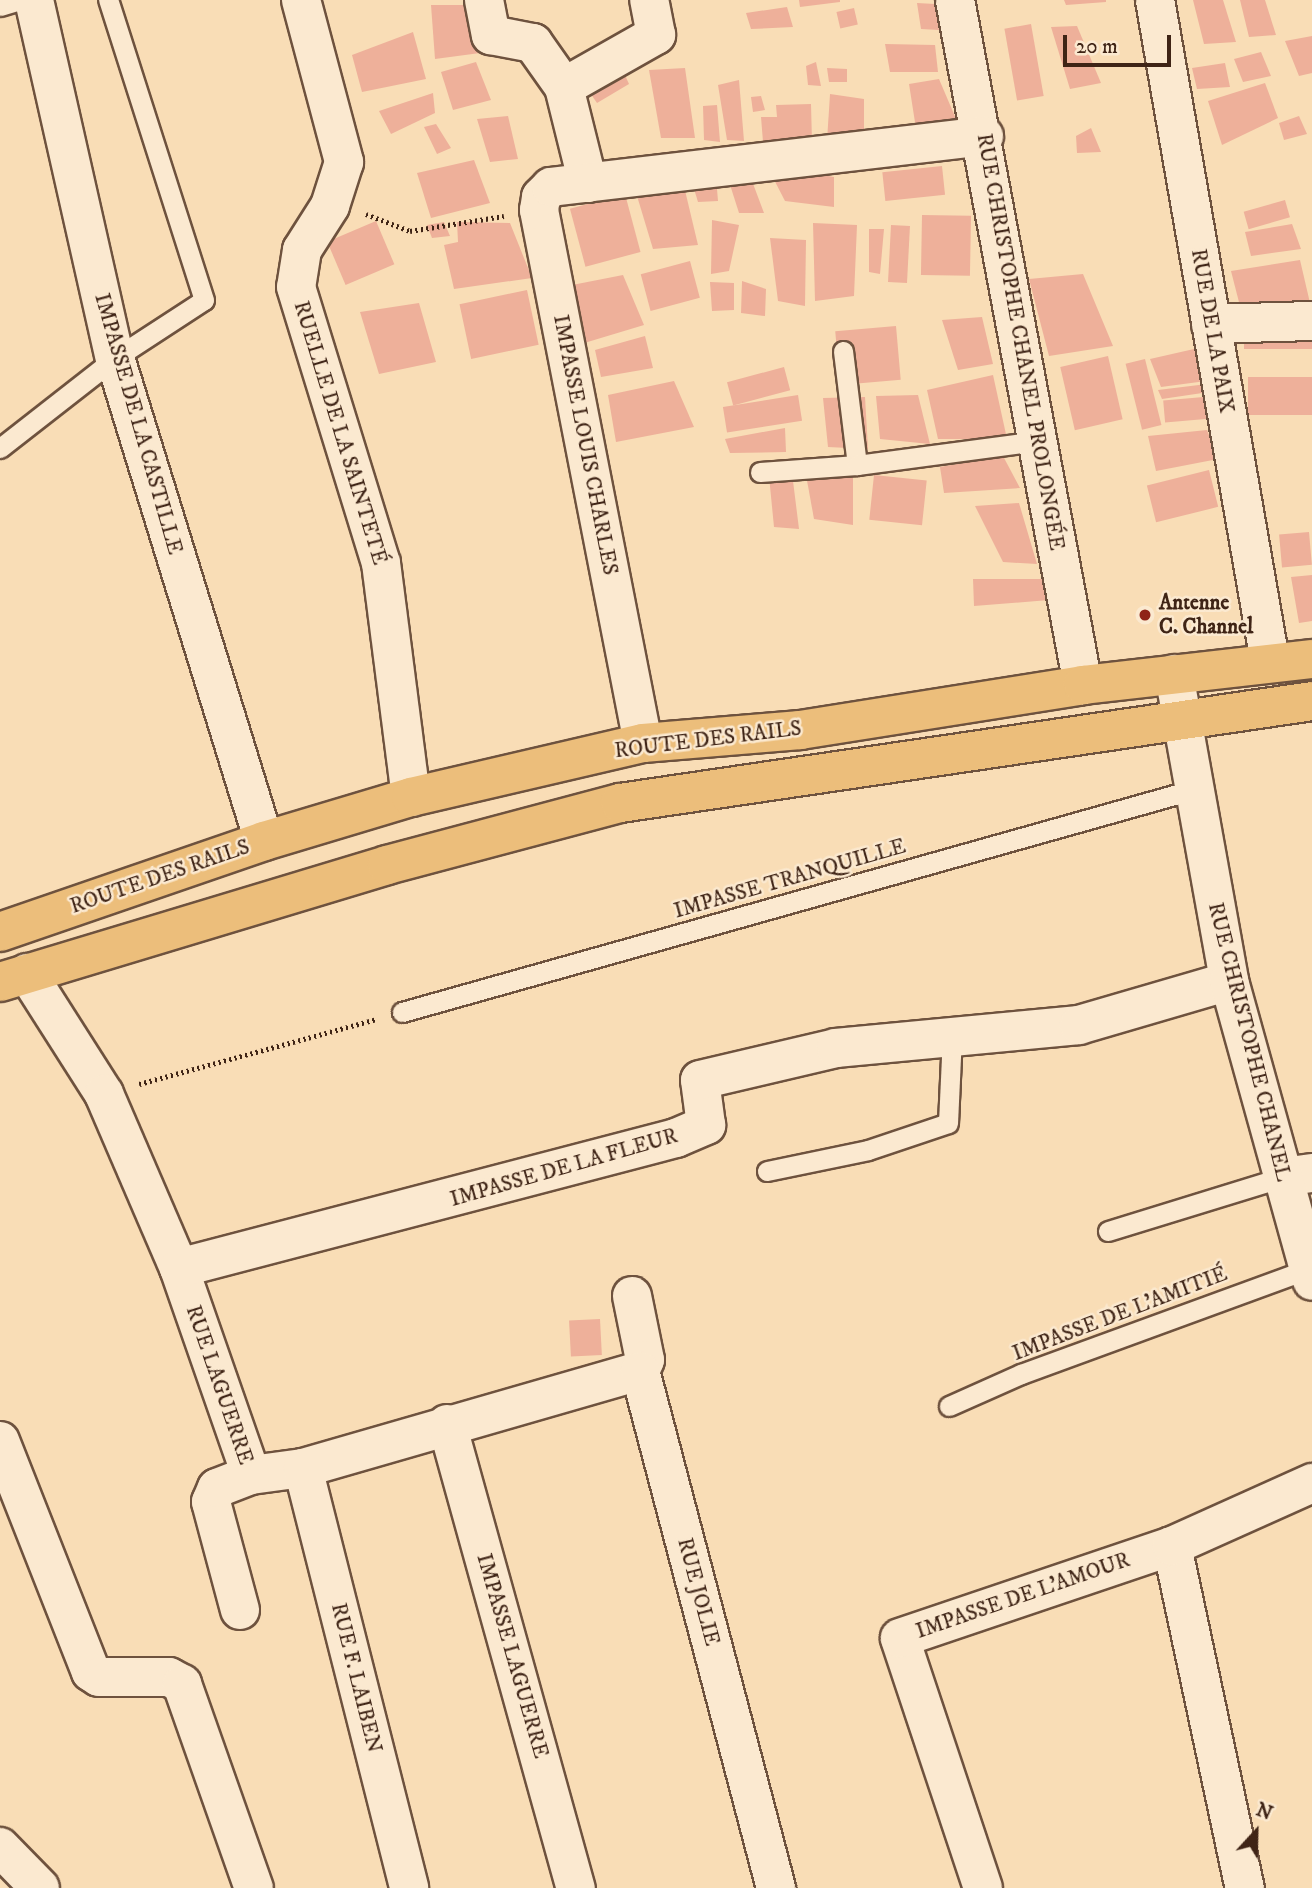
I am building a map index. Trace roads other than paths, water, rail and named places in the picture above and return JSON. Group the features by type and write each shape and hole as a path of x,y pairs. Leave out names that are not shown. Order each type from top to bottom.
{"main road":[{"name":"ROUTE DES RAILS","path":"0,932 264,841 411,797 643,743 800,730 1083,685 1270,661 1312,659"},
{"path":"14,977 387,865 620,803 1312,701"}],"street":[{"name":"IMPASSE DE LA CASTILLE","path":"34,0 115,358 264,841"},
{"name":"RUELLE DE LA SAINTETÉ","path":"301,0 344,162 340,186 302,250 296,287 382,563 411,797"},
{"path":"564,87 656,35 649,0"},
{"name":"RUE CHRISTOPHE CHANEL PROLONGÉE","path":"955,0 984,136 1036,441 1083,685"},
{"name":"RUE DE LA PAIX","path":"1155,0 1270,661"},
{"path":"488,18 533,43 564,87 588,183 984,136"},
{"name":"IMPASSE LOUIS CHARLES","path":"588,183 551,187 541,197 539,211 643,743"},
{"path":"1211,324 1312,321"},
{"name":"RUE CHRISTOPHE CHANEL","path":"1174,674 1192,790 1230,981 1297,1175 1310,1275"},
{"name":"RUE LAGUERRE","path":"14,977 104,1094 179,1268 251,1475 303,1468 447,1424 640,1371"},
{"name":"IMPASSE DE LA FLEUR","path":"179,1268 676,1138 706,1125 699,1080 836,1048 1079,1025 1230,981"},
{"name":"RUE JOLIE","path":"632,1296 645,1360 640,1371 776,1888"},
{"name":"IMPASSE LAGUERRE","path":"447,1424 576,1888"},
{"path":"0,1441 91,1672 99,1677 169,1676 182,1684 254,1888"},
{"name":"RUE F. LAIBEN","path":"303,1468 409,1888"},
{"path":"240,1611 211,1502 217,1488 251,1475"},
{"name":"IMPASSE DE L'AMOUR","path":"983,1888 900,1638 1172,1546 1312,1483"},
{"path":"1172,1546 1245,1888"},
{"path":"2,1855 40,1888"}],"lane":[{"path":"0,6 20,0"},
{"path":"0,448 115,358 204,300 108,0"},
{"path":"843,351 857,465"},
{"path":"760,472 857,465 1036,441"},
{"name":"IMPASSE TRANQUILLE","path":"402,1012 1192,790"},
{"path":"767,1171 868,1150 948,1124 952,1036"},
{"path":"1108,1231 1297,1175"},
{"name":"IMPASSE DE L'AMITIÉ","path":"949,1406 1021,1374 1310,1275"}],"place":[{"name":"Antenne C. Channel","path":"1145,615"}]}
